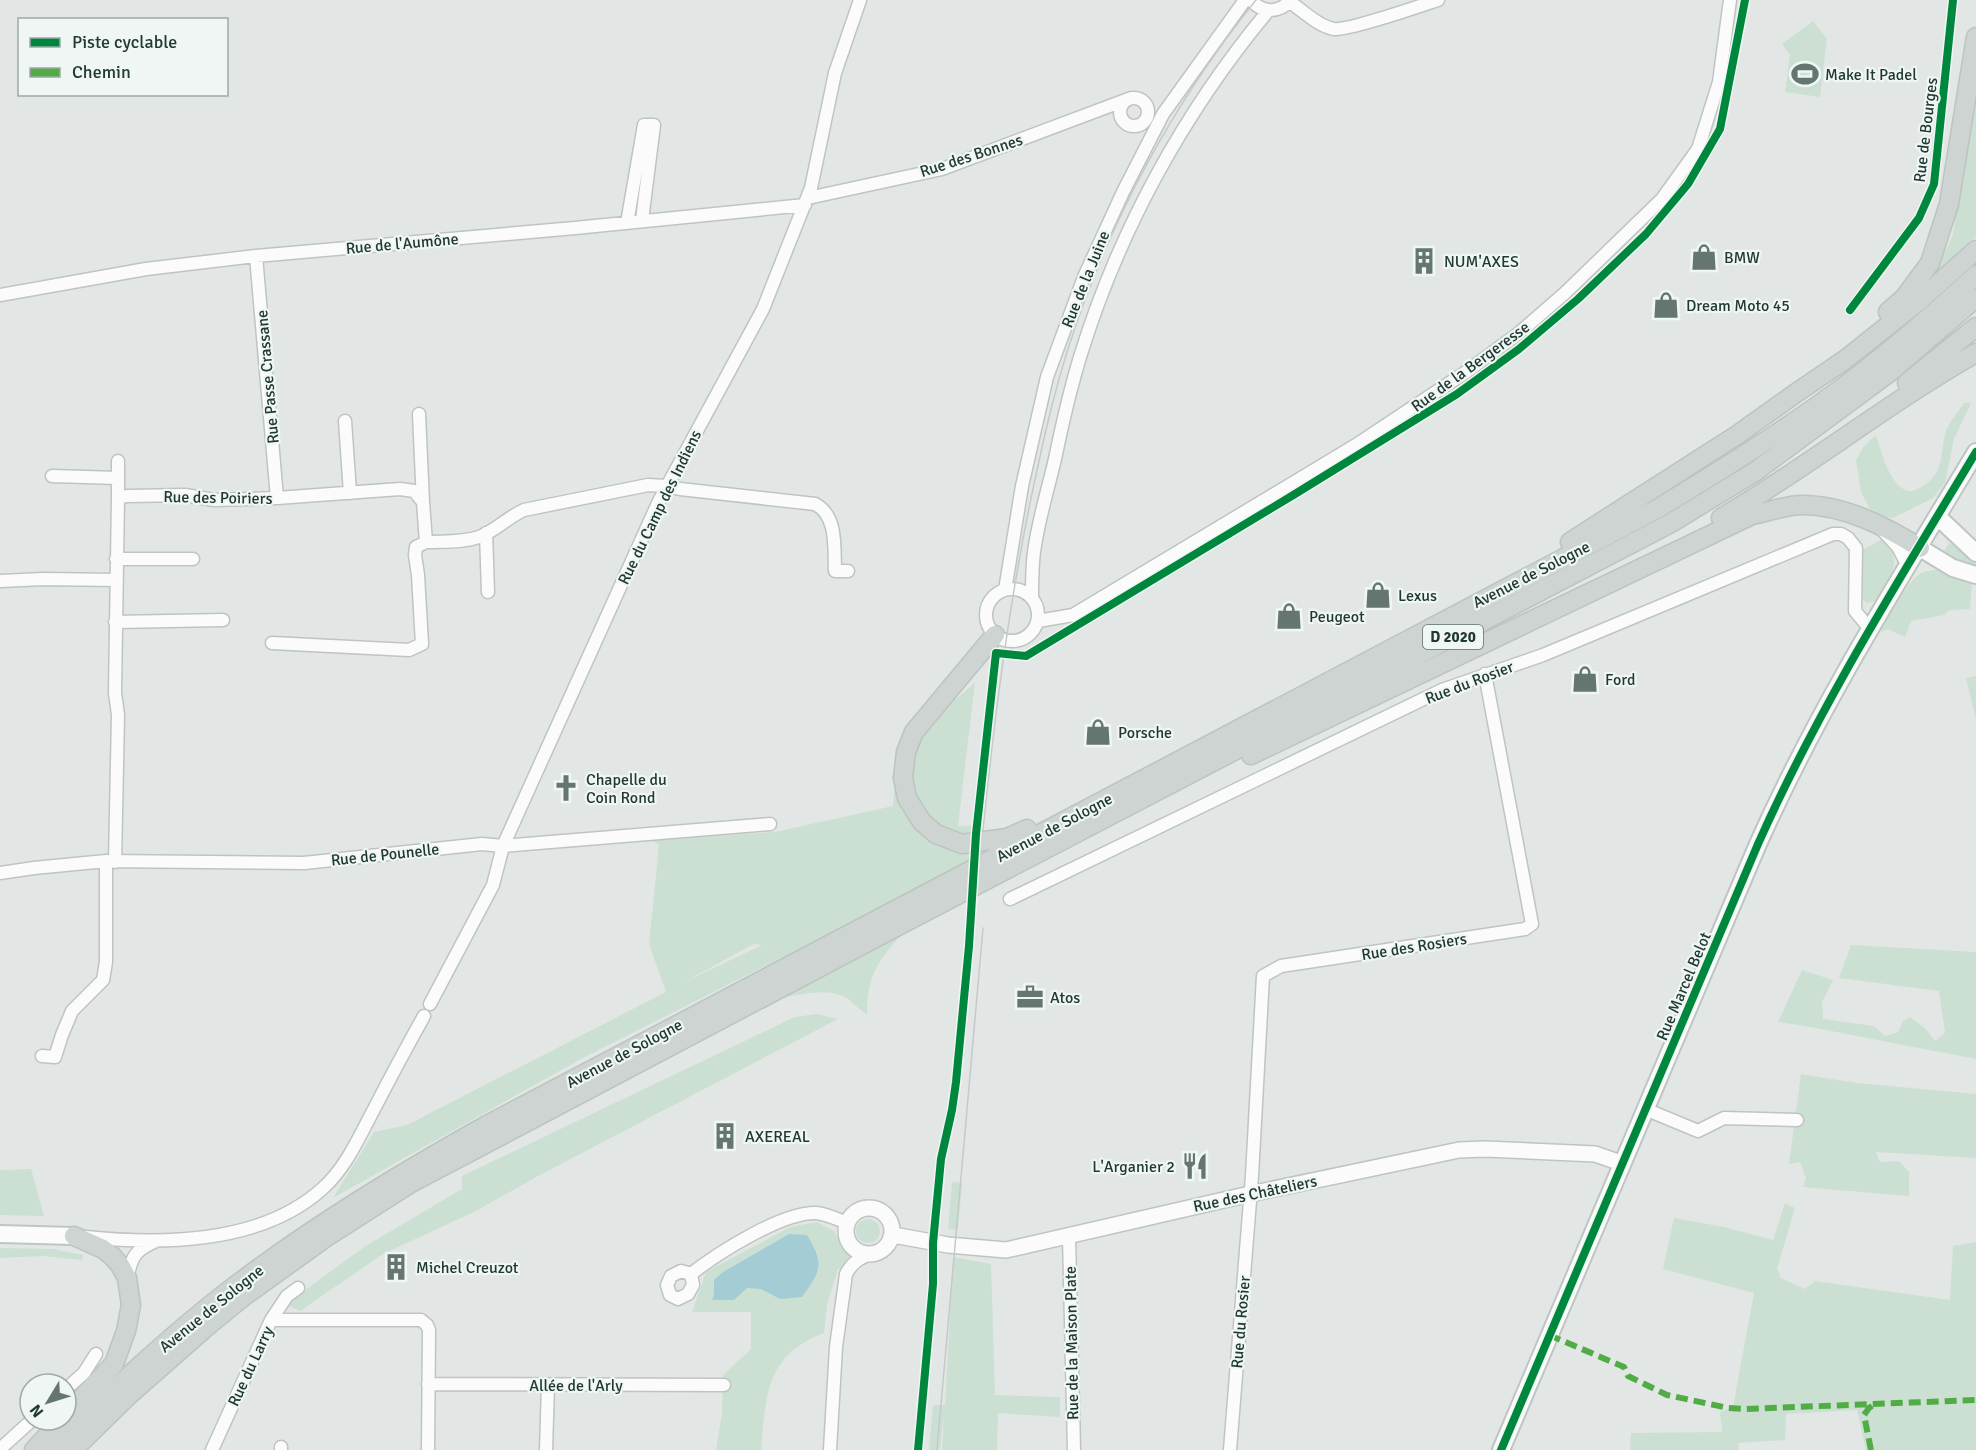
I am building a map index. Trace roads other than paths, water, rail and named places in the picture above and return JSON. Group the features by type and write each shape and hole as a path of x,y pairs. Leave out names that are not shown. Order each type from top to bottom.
{"main road":[{"path":"1796,393 1904,298 1929,263 1949,204 1976,37"},
{"path":"1473,604 1737,435 1846,359 1920,300 1976,250"},
{"name":"Avenue de Sologne","path":"51,1450 117,1387 191,1321 231,1289 313,1229 399,1175 487,1125 1657,509 1744,455 1850,382 1976,275"},
{"name":"Avenue de Sologne","path":"73,1450 137,1388 243,1297 325,1238 411,1183 1671,523 1756,471 1890,372 1976,298"},
{"path":"1802,467 1976,327"},
{"path":"1577,598 1738,508 1802,467 1898,400 1976,353"},
{"name":"Rue Marcel Belot","path":"1501,1450 1621,1163 1761,837 1798,758 1846,668 1976,452"},
{"path":"898,926 1752,515 1802,505 1840,511 1876,523 1953,568 1976,575"},
{"path":"1938,517 1976,553"},
{"path":"995,635 914,732 906,752 903,778 907,798 922,822 936,834 962,844 1007,838 1256,721"},
{"path":"0,1234 74,1236 112,1256 127,1278 131,1305 126,1331 114,1364 78,1402"},
{"path":"34,1450 51,1432"}],"street":[{"name":"Rue du Camp des Indiens","path":"430,1004 493,885 503,846 666,486 763,309 812,188 835,73 860,0"},
{"name":"Rue de la Juine","path":"1005,590 1022,486 1047,377 1084,277 1123,192 1163,114 1245,0"},
{"path":"1251,0 1259,7 1269,10 1284,7 1291,1 1318,22 1335,29 1438,0"},
{"name":"Rue de la Bergeresse","path":"1038,621 1073,615 1356,445 1475,365 1519,333 1565,293 1662,199 1698,149 1719,82 1730,0"},
{"name":"Rue de la Juine","path":"1032,598 1034,552 1061,430 1080,356 1102,295 1148,190 1177,139 1221,69 1269,10"},
{"name":"Rue des Bonnes","path":"806,201 942,168 1131,98"},
{"path":"627,223 644,124 654,125 642,220"},
{"name":"Rue de l'Aumône","path":"0,295 146,269 256,256 627,223 806,201"},
{"name":"Rue Passe Crassane","path":"256,256 277,498"},
{"path":"419,414 426,542"},
{"path":"345,422 350,493"},
{"path":"42,1056 55,1057 72,1011 103,980 106,962 118,715 115,693 115,622 118,461"},
{"path":"52,476 118,478"},
{"path":"272,643 409,650 422,644 416,547 426,542 460,541 486,533 510,516 524,510 648,485 815,504 823,508 834,534 835,571 848,571"},
{"name":"Rue des Poiriers","path":"118,498 185,495 214,500 277,498 400,489 414,491 423,502"},
{"path":"1876,523 1898,547 1908,566"},
{"path":"486,533 488,592"},
{"name":"Rue du Rosier","path":"1010,899 1442,690 1543,655 1833,534 1841,534 1848,538 1856,548 1855,611 1870,629"},
{"path":"116,559 193,559"},
{"path":"0,581 116,580"},
{"path":"1005,590 1021,590 1032,598 1038,613 1038,621 1028,636 1021,640 1005,640 995,635 987,623 987,607 991,599 1005,590"},
{"path":"115,622 223,620"},
{"name":"Rue des Rosiers","path":"1250,1194 1263,976 1281,966 1525,929 1532,924 1485,674"},
{"name":"Rue de Pounelle","path":"0,873 111,862 304,863 482,844 503,846 770,824"},
{"path":"74,1236 112,1240 216,1236 249,1228 278,1217 306,1202 323,1189 345,1162 424,1016"},
{"path":"1645,1109 1698,1131 1724,1118 1797,1120"},
{"name":"Rue des Châteliers","path":"891,1237 899,1236 948,1245 1006,1250 1250,1194 1459,1150 1595,1154 1621,1163"},
{"name":"Rue du Rosier","path":"1230,1450 1250,1194"},
{"path":"830,1450 836,1347 846,1274 858,1259 883,1249 891,1237 890,1223 886,1216 878,1210 866,1208 860,1209 850,1218 845,1231 850,1245 862,1253 870,1254"},
{"path":"691,1274 711,1259 774,1224 804,1214 818,1213 847,1223"},
{"name":"Rue de la Maison Plate","path":"1069,1236 1074,1450"},
{"path":"127,1278 131,1259 145,1246 160,1239"},
{"name":"Rue du Larry","path":"212,1450 271,1320 287,1296 298,1288"},
{"path":"271,1320 421,1320 429,1330 428,1450"},
{"path":"78,1378 96,1354"},
{"name":"Allée de l'Arly","path":"428,1384 724,1386"},
{"path":"546,1450 548,1385"},
{"path":"0,1449 19,1432"}],"water":[{"path":"789,1234 807,1235 818,1261 817,1273 802,1297 780,1299 761,1289 747,1288 734,1300 712,1300 714,1280 723,1272"}],"tram line":[{"path":"983,830 997,707 1015,584 1043,445 1068,349 1103,256 1146,166 1197,80 1256,0"},
{"path":"937,1450 983,928"}],"place":[{"name":"Make It Padel","path":"1805,74"},
{"name":"BMW","path":"1704,257"},
{"name":"NUM'AXES","path":"1424,261"},
{"name":"Dream Moto 45","path":"1666,305"},
{"name":"Lexus","path":"1378,595"},
{"name":"Peugeot","path":"1289,616"},
{"name":"Ford","path":"1585,679"},
{"name":"Porsche","path":"1098,732"},
{"name":"Chapelle du Coin Rond","path":"566,788"},
{"name":"Atos","path":"1030,997"},
{"name":"AXEREAL","path":"725,1136"},
{"name":"L'Arganier 2","path":"1195,1166"},
{"name":"Michel Creuzot","path":"396,1267"}]}
